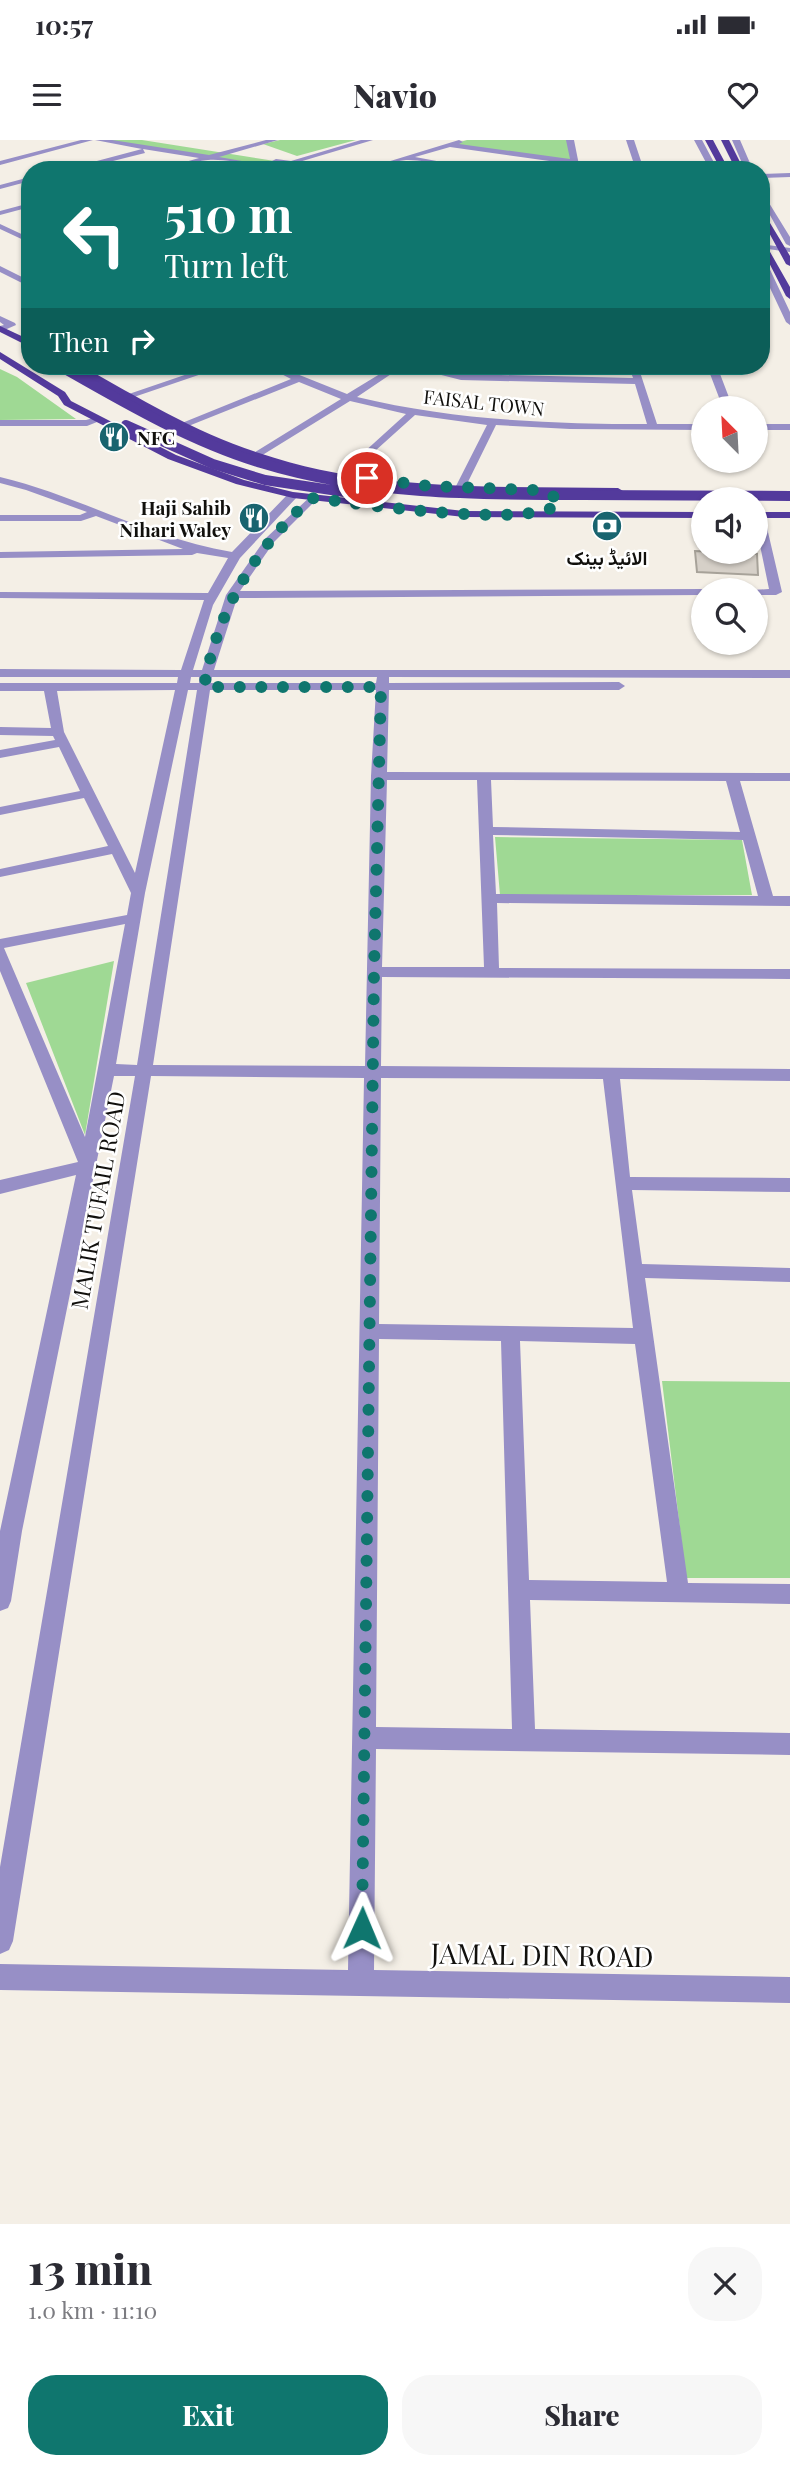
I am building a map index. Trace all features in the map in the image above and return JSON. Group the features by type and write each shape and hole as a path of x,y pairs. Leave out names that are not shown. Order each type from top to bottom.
{"main road":[{"path":"709,140 720,161"},
{"path":"725,140 736,161"},
{"path":"770,227 777,240"},
{"path":"788,245 790,264"},
{"path":"770,258 790,296"},
{"path":"0,329 21,340"},
{"path":"0,355 21,368"},
{"path":"0,364 21,371"},
{"path":"33,375 62,394 82,400 126,425 213,464 265,480 320,490 492,505 691,505"},
{"path":"87,375 142,412 231,451 281,468 330,478 469,493 790,494"},
{"path":"90,375 182,425 256,456 345,475 460,488 790,494"},
{"path":"62,394 67,403 97,420 209,471 293,495 425,511 691,514"},
{"path":"529,514 560,503 555,497 533,490"},
{"path":"601,490 590,496 589,501 592,506 612,514"},
{"path":"768,510 790,505"},
{"path":"768,513 790,515"}],"street":[{"path":"0,163 89,140"},
{"path":"99,140 226,152 267,161"},
{"path":"195,161 274,140"},
{"path":"305,161 369,140"},
{"path":"396,161 467,140"},
{"path":"570,140 573,161"},
{"path":"630,140 637,161"},
{"path":"698,140 709,161"},
{"path":"738,140 746,161"},
{"path":"95,161 150,144 229,161"},
{"path":"450,145 544,161"},
{"path":"407,158 426,161"},
{"path":"770,176 790,176"},
{"path":"0,187 21,181"},
{"path":"0,213 21,207"},
{"path":"770,210 788,245"},
{"path":"0,226 21,235"},
{"path":"11,240 21,238"},
{"path":"770,239 788,245"},
{"path":"770,246 788,245"},
{"path":"0,269 21,280"},
{"path":"770,279 790,322"},
{"path":"0,318 12,326 0,329"},
{"path":"128,396 192,375"},
{"name":"FAISAL TOWN","path":"290,375 347,398 412,413 492,424 691,427"},
{"path":"256,456 385,375"},
{"path":"452,375 638,381"},
{"path":"636,375 653,427"},
{"path":"715,375 723,396"},
{"path":"182,425 299,379"},
{"path":"345,475 412,413"},
{"path":"0,424 87,423 97,420"},
{"path":"460,488 492,424"},
{"path":"768,427 790,427"},
{"path":"0,480 47,492 94,513 195,550 235,556"},
{"name":"MALIK TUFAIL ROAD","path":"0,1601 6,1533 88,1166 138,893 184,681 211,597 235,556 293,495"},
{"name":"MALIK TUFAIL ROAD","path":"0,1941 145,1070 205,681 232,595 270,540 312,498"},
{"path":"0,518 80,518 94,513"},
{"path":"0,555 189,553 195,550"},
{"path":"768,558 776,592"},
{"path":"232,595 691,592"},
{"path":"768,592 790,592"},
{"path":"0,595 211,597"},
{"path":"0,673 184,681 790,674"},
{"path":"382,680 790,685"},
{"path":"361,1983 374,972 382,680"},
{"path":"0,687 184,681"},
{"path":"50,687 61,737 138,893"},
{"path":"0,731 61,737"},
{"path":"0,754 61,737"},
{"path":"484,775 492,972"},
{"path":"378,776 790,777"},
{"path":"732,778 767,901"},
{"path":"0,811 89,793"},
{"path":"487,831 747,836"},
{"path":"0,873 116,849"},
{"path":"489,898 790,901"},
{"path":"0,944 134,918"},
{"path":"0,952 88,1166 0,1187"},
{"path":"374,972 790,974"},
{"path":"107,1070 611,1076 790,1075"},
{"path":"611,1076 622,1183 679,1593"},
{"path":"622,1183 790,1185"},
{"path":"635,1271 790,1275"},
{"path":"370,1331 645,1336"},
{"path":"510,1333 524,1740"},
{"path":"519,1590 790,1594"},
{"path":"364,1738 790,1744"},
{"name":"JAMAL DIN ROAD","path":"0,1977 790,1990"}],"green space":[{"path":"104,140 142,140 275,161 234,161"},
{"path":"280,140 356,140 297,156 263,144"},
{"path":"467,140 570,140 573,161 566,161 450,145"},
{"path":"0,369 17,377 76,419 0,420"},
{"path":"495,837 742,840 752,895 500,895"},
{"path":"114,961 85,1135 26,983"},
{"path":"662,1381 790,1382 790,1578 686,1578"}],"building":[{"path":"696,564 757,564 758,575 697,572"}],"place":[{"name":"NFC","path":"114,437"},
{"name":"Haji Sahib Nihari Waley","path":"254,518"},
{"name":"الائیڈ بینک","path":"607,526"}],"route":[{"path":"362,1928 374,972 381,687 204,687 218,633 232,595 250,565 270,540 312,498 464,514 529,514 556,507 560,503 555,497 533,490 428,486 367,478"}]}
